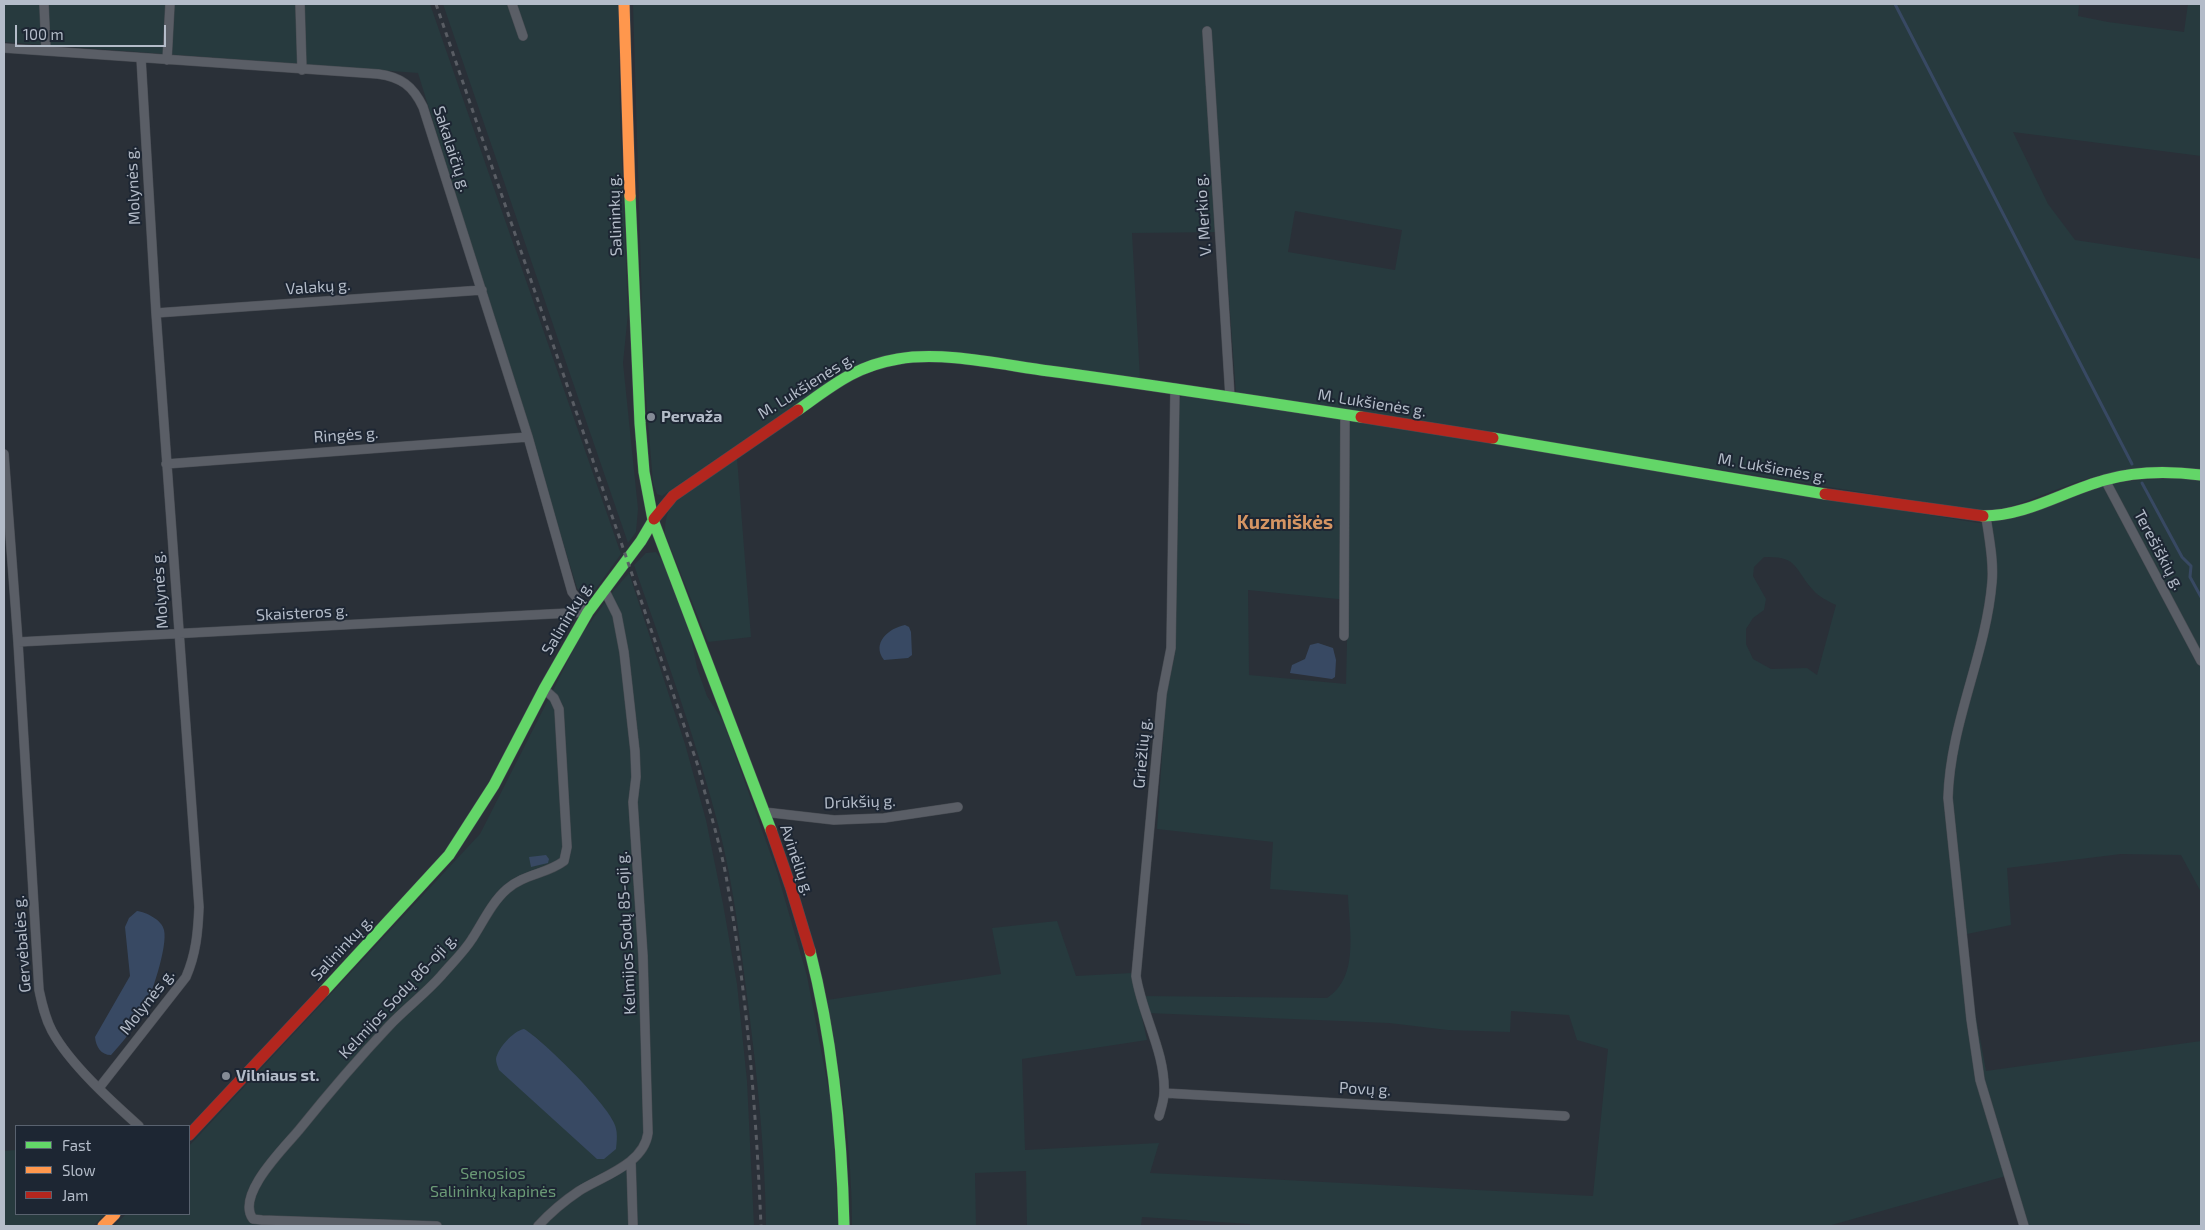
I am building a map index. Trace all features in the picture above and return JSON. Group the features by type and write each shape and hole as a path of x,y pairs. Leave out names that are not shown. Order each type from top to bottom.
{"main road":[{"name":"Salininkų g.","path":"190,1134 406,904 449,854 494,785 588,612 641,541 653,520 644,485 641,443 624,4"},
{"name":"M. Lukšienės g.","path":"653,520 673,496 850,374 870,365 890,360 930,356 1175,388 1624,459 1848,498 1986,517 2014,512 2105,480 2157,473 2201,475"},
{"name":"Avinėlių g.","path":"653,520 764,812 790,885 811,956 836,1087 844,1180 844,1226"},
{"path":"103,1226 114,1215"}],"street":[{"path":"44,4 46,51"},
{"path":"167,60 170,4"},
{"path":"300,4 302,70"},
{"path":"512,4 523,36"},
{"name":"V. Merkio g.","path":"1207,31 1230,397"},
{"name":"Sakalaičių g.","path":"4,48 390,76 403,80 417,95 423,107 528,437 572,592 588,612"},
{"name":"Molynės g.","path":"99,1088 186,977 194,957 198,934 199,907 166,464 141,58"},
{"name":"Valakų g.","path":"156,313 482,290"},
{"name":"Griežlių g.","path":"1159,1116 1164,1093 1160,1060 1142,1005 1136,976 1162,696 1171,648 1175,388"},
{"path":"1344,636 1345,415"},
{"name":"Ringės g.","path":"166,464 528,437"},
{"name":"Gervėbalės g.","path":"4,454 18,642 39,990 51,1030 62,1047 99,1088 138,1125"},
{"name":"Terešiškių g.","path":"2105,480 2201,661"},
{"path":"1986,517 1992,580 1987,618 1954,746 1949,770 1948,798 1971,1019 1980,1080 2024,1226"},
{"name":"Kelmijos Sodų 85-oji g.","path":"538,1226 579,1191 631,1161 645,1145 648,1133 643,956 633,802 636,777 636,751 624,652 617,614 604,589"},
{"name":"Skaisteros g.","path":"18,642 588,612"},
{"name":"Kelmijos Sodų 86-oji g.","path":"437,1226 262,1220 252,1218 249,1214 249,1203 256,1184 267,1167 333,1087 471,941 505,890 528,875 547,870 564,860 567,847 559,709 554,698 544,690"},
{"name":"Drūkšių g.","path":"764,812 834,820 884,818 958,807"},
{"name":"Povų g.","path":"1164,1093 1565,1116"},
{"path":"631,1161 633,1226"}],"green space":[{"path":"4,4 430,4 621,554 595,590 583,595 577,588 418,73 4,42"},
{"path":"443,4 618,4 628,313 623,363 638,509 636,532 628,543"},
{"path":"633,4 2079,4 2078,16 2184,32 2188,4 2201,4 2201,156 2013,132 2048,204 2075,240 2201,259 2201,470 2145,470 2104,475 2077,482 2013,506 1987,512 1236,393 1224,232 1132,233 1140,379 950,353 837,376 662,496 657,494 653,483 644,373","holes":["1295,211 1402,230 1395,270 1288,252"]},
{"path":"1184,395 1508,445 1978,523 2005,518 2071,495 2128,481 2157,479 2201,480 2201,892 2181,855 2121,854 2007,868 2011,925 1967,934 1974,1006 1986,1071 2201,1041 2201,1226 2022,1226 2006,1176 1828,1226 1250,1226 1250,1224 1142,1217 1141,1226 1027,1226 1026,1171 975,1173 976,1226 852,1226 850,1169 845,1113 827,1000 1001,974 992,928 1057,921 1076,976 1132,973 1147,1040 1022,1059 1025,1150 1159,1143 1150,1173 1593,1196 1608,1049 1577,1040 1569,1015 1511,1011 1510,1032 1448,1030 1389,1023 1148,1013 1144,996 1327,998 1337,989 1344,978 1350,951 1348,895 1270,889 1273,842 1157,829 1166,696 1175,654 1179,398","holes":["1764,557 1775,557 1790,561 1815,592 1836,605 1817,675 1807,668 1771,669 1753,659 1746,644 1746,629 1753,618 1764,610 1766,599 1753,576 1754,567","1248,590 1348,600 1346,684 1249,675"]},
{"path":"737,458 751,637 708,642 665,534 666,521 669,510 674,503"},
{"path":"656,552 662,560 691,637 697,668 707,696 723,721 777,872 807,976 832,1108 838,1226 766,1226 762,1140 751,1025 736,912 728,870 719,828 700,762 634,565 646,553"},
{"name":"Senosios Salininkų kapinės","path":"629,573 685,744 706,820 723,904 737,984 747,1081 754,1226 114,1226 125,1215 190,1215 190,1145 480,834 581,635","holes":["534,1035 588,1090 614,1121"]},
{"path":"15,1150 15,1215 104,1215 93,1226 4,1226 4,1151"}],"water":[{"path":"905,625 909,627 911,632 912,655 908,658 884,660 880,648 884,637 893,629"},
{"path":"1318,643 1333,648 1336,660 1335,677 1332,679 1290,673 1292,665 1305,659 1310,645"},
{"path":"546,855 549,859 548,863 531,867 529,857"},
{"path":"137,911 153,917 163,926 164,947 154,984 143,1012 120,1045 111,1055 107,1055 100,1050 95,1037 130,976 125,927 129,918"},
{"path":"524,1029 545,1045 573,1073 609,1114 616,1129 616,1149 604,1159 597,1159 499,1070 496,1059 500,1050 511,1036"}],"waterway":[{"path":"1895,4 2132,464"},
{"path":"2142,483 2182,557 2191,566 2190,577 2201,597"}],"railway":[{"path":"436,4 698,766 726,876 740,963 750,1051 761,1226"}],"traffic: fast":[{"path":"630,196 640,423 644,472 653,520 771,830"},
{"path":"798,410 856,372 883,362 898,359 935,357 993,362 1361,417"},
{"path":"1493,438 1825,494"},
{"path":"1983,516 1999,515 2030,508 2090,485 2117,477 2153,473 2201,475"},
{"path":"324,991 449,855 494,785 544,689 588,612 641,541 654,519"},
{"path":"810,951 825,1019 835,1088 844,1226"}],"traffic: slow":[{"path":"624,4 630,196"},
{"path":"103,1226 114,1215"}],"traffic: jam":[{"path":"654,519 673,496 798,410"},
{"path":"1361,417 1493,438"},
{"path":"1825,494 1983,516"},
{"path":"771,830 810,951"},
{"path":"190,1134 324,991"}],"place":[{"name":"Pervaža","path":"651,417"},
{"name":"Vilniaus st.","path":"226,1076"}],"district":[{"name":"Kuzmiškės","path":"1285,523"}]}
